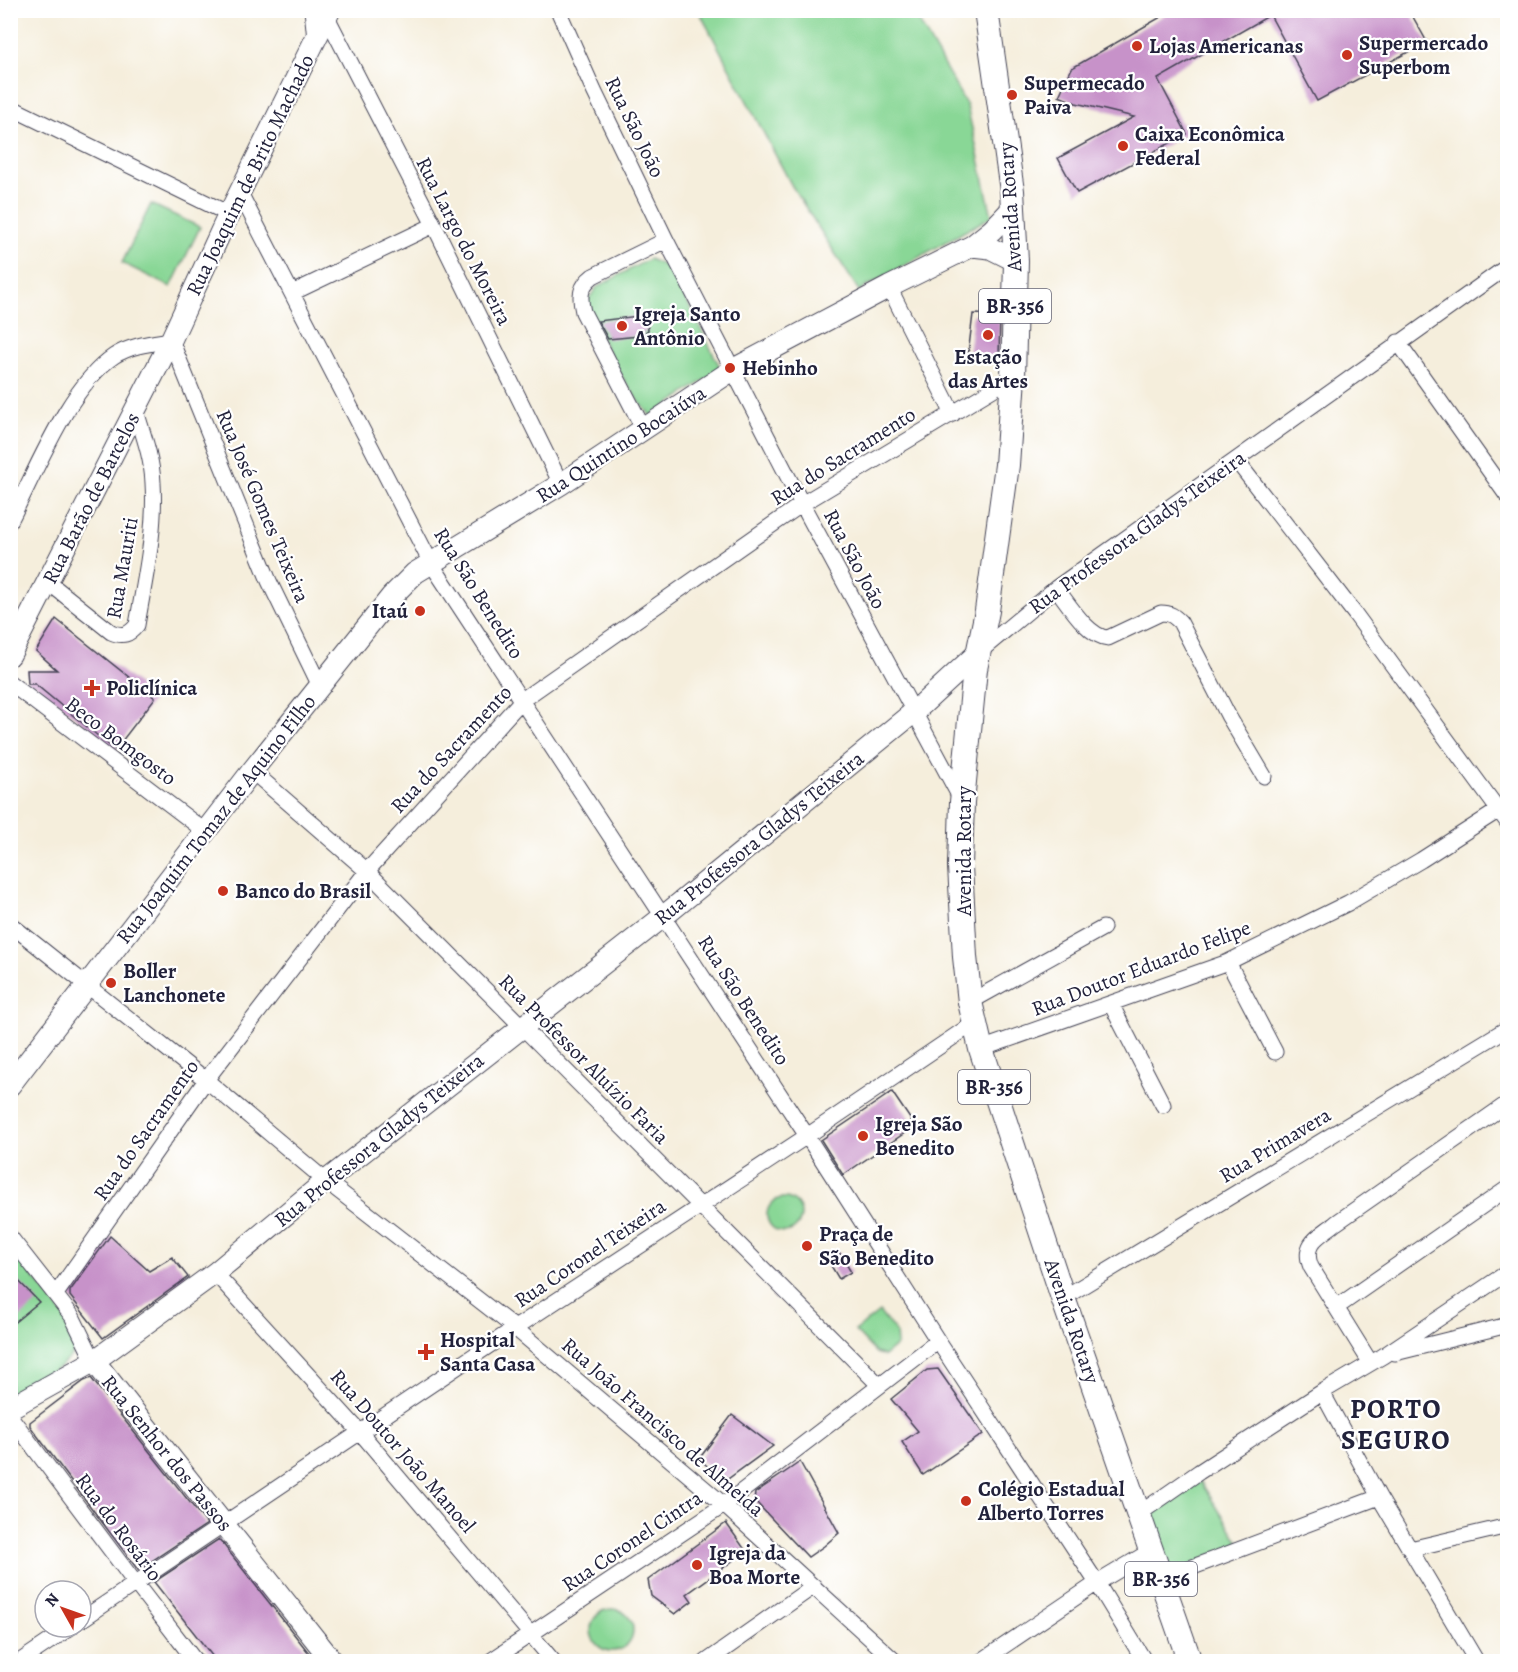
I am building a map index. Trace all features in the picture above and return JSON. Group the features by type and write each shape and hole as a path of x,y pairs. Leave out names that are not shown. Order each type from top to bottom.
{"main road":[{"name":"Avenida Rotary","path":"986,10 1005,135 1016,261 1013,377 1007,465 965,751 961,878 965,957 972,1013 981,1049 1190,1662"},
{"name":"Rua Joaquim de Brito Machado","path":"171,340 229,214 315,39 323,13"},
{"name":"Rua Quintino Bocaiúva","path":"431,563 561,484 734,369 972,246 992,230 1013,208"},
{"path":"972,246 990,248 1016,261"},
{"name":"Rua Barão de Barcelos","path":"10,655 171,340"},
{"name":"Rua Joaquim Tomaz de Aquino Filho","path":"10,1085 252,771 391,597 415,573 431,563"},
{"name":"Rua Professora Gladys Teixeira","path":"10,1408 94,1361 215,1274 326,1181 664,916 914,712 978,653"},
{"name":"Rua Senhor dos Passos","path":"94,1361 333,1662"}],"street":[{"name":"Rua São João","path":"558,10 594,91 666,240 802,504 962,802"},
{"name":"Rua Largo do Moreira","path":"323,13 434,225 561,484"},
{"path":"10,107 229,214"},
{"name":"Rua São Benedito","path":"240,193 431,563 807,1136 1097,1583 1145,1662"},
{"path":"292,293 434,225"},
{"path":"644,430 583,312 580,299 581,290 585,282 593,276 666,240"},
{"name":"Rua Professora Gladys Teixeira","path":"978,653 1056,588 1398,342 1508,266"},
{"path":"889,287 953,414"},
{"path":"10,522 68,406 89,379 115,356 138,346 171,340"},
{"name":"Rua José Gomes Teixeira","path":"171,340 269,580 320,686"},
{"path":"1398,342 1508,497"},
{"name":"Rua do Sacramento","path":"56,1294 206,1080 367,871 522,700 802,504 1013,377"},
{"name":"Rua Mauriti","path":"48,582 111,632 121,636 127,635 137,625 154,506 153,480 146,442 136,411"},
{"path":"1236,460 1355,614 1503,816"},
{"path":"1056,588 1089,629 1100,638 1108,638 1161,613 1169,613 1175,617 1180,622 1229,717 1264,776"},
{"name":"Beco Bomgosto","path":"10,683 206,832"},
{"name":"Rua Professor Aluízio Faria","path":"252,771 367,871 879,1385"},
{"name":"Rua Doutor Eduardo Felipe","path":"981,1049 1228,962 1348,903 1503,816"},
{"name":"Rua João Francisco de Almeida","path":"10,924 206,1080 326,1181 515,1328 724,1505 896,1662"},
{"name":"Rua Coronel Teixeira","path":"93,1612 515,1328 807,1136 972,1013 1103,928"},
{"path":"1228,962 1275,1052"},
{"path":"1111,1004 1163,1105"},
{"name":"Rua Primavera","path":"1064,1298 1508,1028"},
{"path":"1377,1359 1337,1307 1307,1258 1311,1242 1336,1222 1508,1103"},
{"path":"1337,1307 1508,1188"},
{"name":"Rua Senhor dos Passos","path":"10,1237 72,1316 94,1361"},
{"path":"1140,1513 1508,1272"},
{"name":"Rua Doutor João Manoel","path":"215,1274 360,1432 554,1662"},
{"path":"1377,1359 1508,1325"},
{"name":"Rua Coronel Cintra","path":"489,1662 724,1505 938,1341"},
{"path":"1322,1392 1379,1497 1477,1662"},
{"name":"Rua do Rosário","path":"10,1416 196,1662"},
{"path":"1161,1579 1379,1497"},
{"path":"1410,1549 1508,1526"},
{"path":"980,1662 1097,1583 1152,1550"},
{"path":"706,1662 814,1586"},
{"path":"19,1662 53,1639"}],"green space":[{"path":"699,11 913,11 967,106 992,216 859,291 792,186"},
{"path":"151,204 200,227 171,287 122,263"},
{"path":"649,259 670,268 721,369 651,416 613,362 587,301 597,287"},
{"path":"784,1198 796,1203 801,1215 796,1227 784,1232 772,1227 767,1215 772,1203"},
{"path":"10,1247 85,1342 60,1367 10,1398"},
{"path":"879,1312 896,1332 897,1345 884,1356 876,1353 855,1331"},
{"path":"1200,1481 1243,1548 1162,1575 1143,1519"},
{"path":"612,1609 627,1615 633,1630 627,1645 612,1651 597,1645 591,1630 597,1615"}],"building":[{"path":"1173,10 1409,10 1427,42 1317,101 1270,15 1158,79 1187,134 1077,193 1058,158 1134,117 1076,103 1059,96 1072,68"},
{"name":"Estação das Artes","path":"973,314 1000,315 999,356 968,355"},
{"name":"Igreja Santo Antônio","path":"646,315 648,330 640,336 608,339 598,321"},
{"name":"Policlínica","path":"56,619 155,698 115,750 35,684 28,684 27,670 57,670 36,651"},
{"name":"Igreja São Benedito","path":"892,1092 915,1126 843,1175 821,1140"},
{"path":"110,1236 149,1271 172,1257 188,1277 103,1338 70,1296 70,1291"},
{"path":"839,1252 851,1272 839,1279 827,1259"},
{"path":"10,1272 39,1302 10,1326"},
{"path":"938,1369 983,1434 923,1475 902,1442 918,1431 891,1399 927,1370"},
{"path":"91,1378 207,1524 138,1570 30,1426 30,1422"},
{"path":"732,1415 773,1446 725,1481 699,1459"},
{"path":"800,1462 839,1533 808,1557 754,1500 755,1493"},
{"name":"Igreja da Boa Morte","path":"726,1523 746,1551 687,1594 692,1601 675,1614 651,1596 648,1580"},
{"path":"219,1539 316,1662 217,1662 154,1582"}],"place":[{"name":"Lojas Americanas","path":"1137,46"},
{"name":"Supermercado Superbom","path":"1347,55"},
{"name":"Supermecado Paiva","path":"1012,95"},
{"name":"Caixa Econômica Federal","path":"1123,146"},
{"name":"Igreja Santo Antônio","path":"622,326"},
{"name":"Estação das Artes","path":"988,335"},
{"name":"Hebinho","path":"730,368"},
{"name":"Itaú","path":"420,611"},
{"name":"Policlínica","path":"92,688"},
{"name":"Banco do Brasil","path":"223,891"},
{"name":"Boller Lanchonete","path":"111,983"},
{"name":"Igreja São Benedito","path":"863,1136"},
{"name":"Praça de São Benedito","path":"807,1246"},
{"name":"Hospital Santa Casa","path":"426,1352"},
{"name":"Colégio Estadual Alberto Torres","path":"966,1501"},
{"name":"Igreja da Boa Morte","path":"697,1565"}],"district":[{"name":"PORTO SEGURO","path":"1396,1424"}]}
